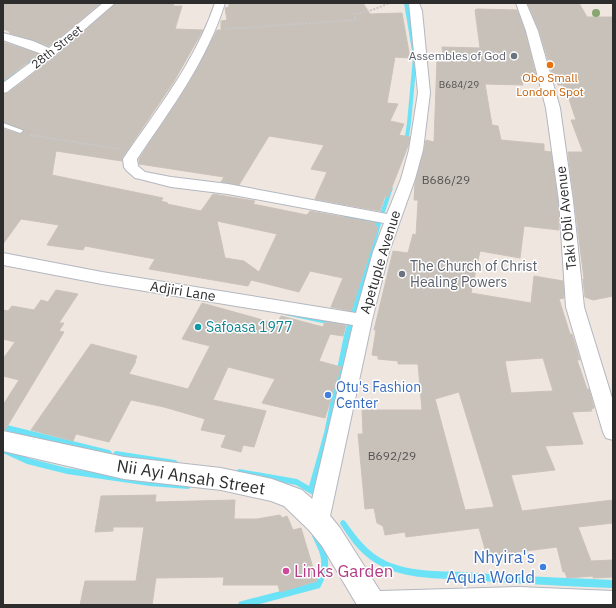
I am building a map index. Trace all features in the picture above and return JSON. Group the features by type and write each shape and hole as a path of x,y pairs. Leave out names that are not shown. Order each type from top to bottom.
{"street":[{"name":"28th Street","path":"3,89 50,53 110,3"},
{"path":"220,3 212,30 194,63 130,159 131,167 140,175 171,182 228,189 392,220"},
{"name":"Apetuple Avenue","path":"318,521 363,320 381,252 408,179 416,150 424,93 414,3"},
{"name":"Taki Obli Avenue","path":"521,3 532,31 553,108 566,201 575,308 613,432"},
{"path":"3,36 29,44 50,53"},
{"name":"Adjiri Lane","path":"3,259 102,278 363,320"},
{"name":"Nii Ayi Ansah Street","path":"3,442 124,468 221,479 272,490 293,498 318,521 332,537 372,605"},
{"path":"372,605 520,603 613,605"}],"lane":[{"path":"3,125 20,131"}],"path":[{"path":"212,30 356,20 354,14 372,10 390,3"},
{"path":"20,131 35,137 113,147 135,152"}],"building":[{"path":"3,3 101,3 49,46 9,33 11,32 3,29"},
{"path":"116,3 174,3 173,6 182,6 175,29 203,30 173,83 122,158 122,161 56,151 52,175 163,198 161,201 168,203 167,204 201,211 213,194 255,201 253,204 307,215 310,211 376,223 375,226 378,227 351,311 331,307 343,278 310,271 299,292 251,280 248,286 149,269 155,259 85,246 83,250 47,245 59,225 21,219 3,244 3,129 20,134 24,131 23,129 3,122 3,94 8,93 55,57","holes":["217,221 277,234 259,272 244,261 225,258"]},
{"path":"229,3 363,3 370,14 402,13 410,58 395,57 387,103 398,104 390,121 404,124 399,135 410,137 408,146 388,197 385,196 380,211 315,199 327,172 311,169 324,145 269,136 239,185 221,182 224,177 139,164 139,159 188,85 217,30 221,30 221,21 227,20 225,8 229,7"},
{"path":"579,3 587,17 613,17 613,296 593,300 585,297 568,152 583,152 571,120 576,120 566,90 562,85 558,85 555,76 553,76 539,30 528,4"},
{"path":"475,10 517,10 525,31 536,76 520,76 523,85 485,84 492,125 498,126 501,140 544,144 544,151 551,152 558,201 559,230 524,226 520,258 480,251 471,293 531,303 534,276 563,281 564,298 559,299 570,334 572,334 580,360 577,360 587,389 589,389 594,408 591,409 592,411 572,412 583,444 545,446 555,470 511,475 522,511 613,500 613,523 578,527 591,561 613,560 613,577 593,578 593,576 567,578 565,572 563,572 557,547 487,556 479,528 406,537 405,532 385,535 383,526 377,523 374,508 365,509 358,434 363,434 362,410 422,410 418,364 398,364 398,361 378,359 378,356 372,355 376,330 374,330 393,251 408,253 413,234 416,235 418,200 414,200 415,183 426,140 434,142 437,58 443,58 442,47 480,48","holes":["543,358 553,391 511,393 505,361","459,392 489,490 494,507 465,510 435,399"]},
{"path":"3,42 39,54 3,81"},
{"path":"56,290 78,294 59,323 64,323 59,331 64,332 5,430 3,430 3,405 19,380 3,376 3,359 15,342 3,339 3,310 8,311 12,306 34,310 41,300 48,302"},
{"path":"202,303 277,324 281,316 323,327 325,322 346,325 343,336 330,334 319,361 341,367 325,418 262,403 275,379 228,367 213,400 266,411 254,447 243,445 241,452 221,447 226,435 201,430 205,419 164,407 131,400 109,442 76,434 73,441 31,430 91,344 137,356 129,374 188,389 210,346 182,339"},
{"path":"156,495 155,502 235,500 234,519 257,519 280,515 282,518 287,516 293,530 301,528 317,581 280,592 278,585 223,585 224,577 156,578 152,605 80,605 85,581 136,581 144,527 113,527 113,531 95,532 101,496"}],"waterway":[{"path":"406,3 415,57 406,143"},
{"path":"27,70 30,61 42,56"},
{"path":"3,82 28,66"},
{"path":"379,224 391,188"},
{"path":"345,217 379,224"},
{"path":"311,491 327,433 347,335 379,224"},
{"path":"287,314 336,324"},
{"path":"3,427 109,453"},
{"path":"3,450 27,461 67,471 150,483 188,486"},
{"path":"116,454 175,463"},
{"path":"239,472 297,482 311,491"},
{"path":"343,523 357,541 374,558 386,565 405,571 425,574 501,579 613,584"},
{"path":"242,605 317,585 324,571 325,560 316,536"}],"place":[{"name":"Assembles of God","path":"514,56"},
{"name":"Obo Small London Spot","path":"550,65"},
{"name":"The Church of Christ Healing Powers","path":"402,274"},
{"name":"Safoasa 1977","path":"198,327"},
{"name":"Otu's Fashion Center","path":"328,395"},
{"name":"Nhyira's Aqua World","path":"543,567"},
{"name":"Links Garden","path":"286,571"}]}
